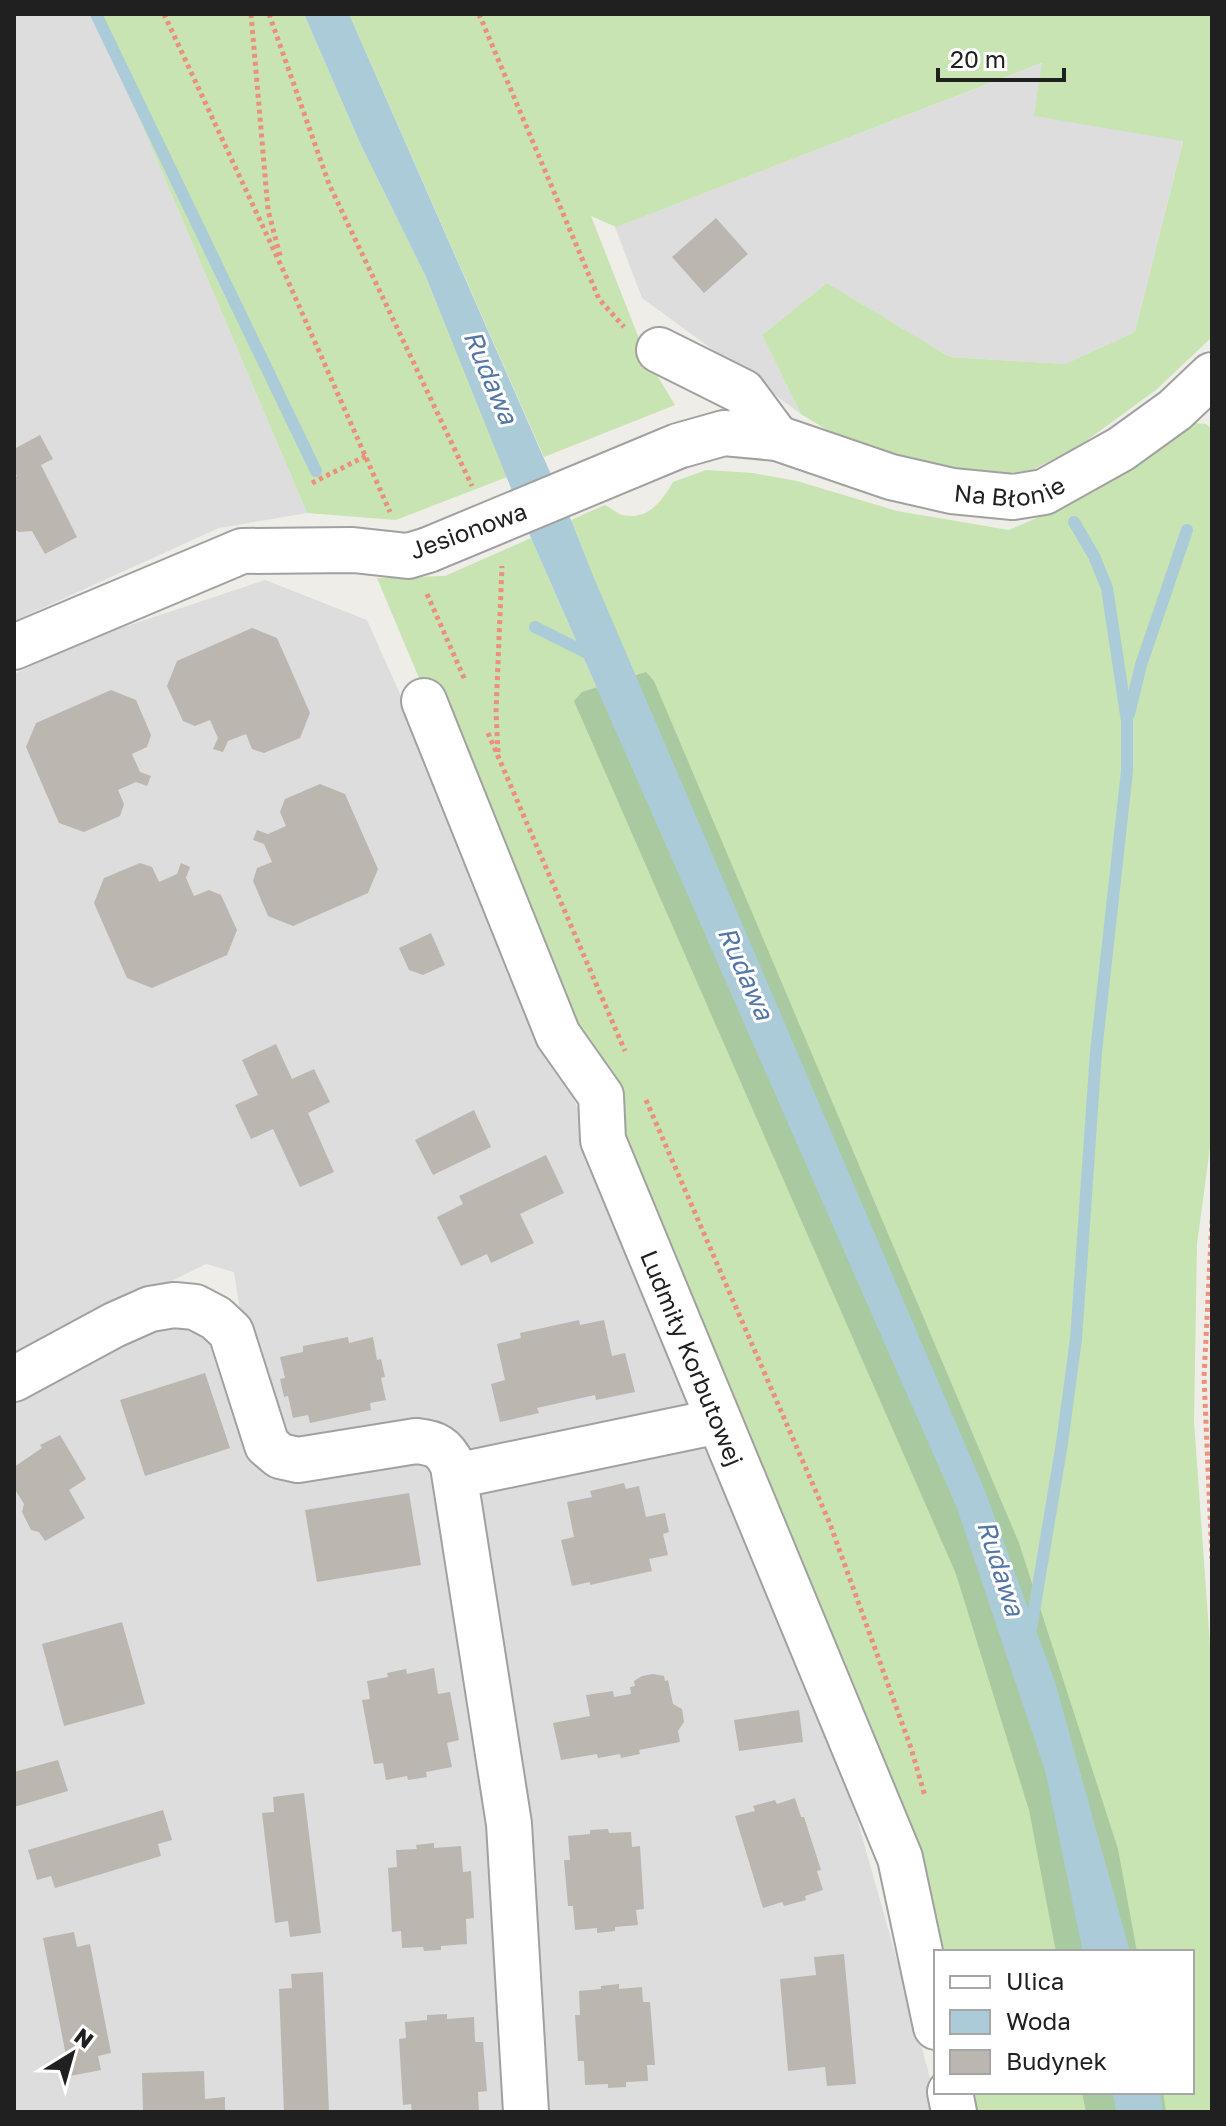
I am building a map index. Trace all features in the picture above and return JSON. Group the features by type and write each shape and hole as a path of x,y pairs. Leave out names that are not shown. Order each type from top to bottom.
{"street":[{"path":"642,338 743,392 777,438"},
{"name":"Na Błonie","path":"777,438 891,477 952,491 1013,497 1044,492 1121,449 1209,384"},
{"name":"Jesionowa","path":"14,647 242,551 418,553 678,446 724,433 777,438"},
{"name":"Ludmiły Korbutowej","path":"424,701 558,1035 601,1096 603,1140 900,1858 934,2018"},
{"path":"14,1379 150,1309 174,1305 195,1307 216,1318 231,1332 267,1445 280,1456 298,1460 416,1441 433,1442 447,1454 455,1476 509,1824 526,2112"},
{"path":"455,1476 719,1421"}],"path":[{"path":"164,14 366,456 418,553"},
{"path":"251,14 268,210 284,272"},
{"path":"269,14 329,184 477,498"},
{"path":"479,14 599,299 642,338"},
{"path":"312,483 366,456"},
{"path":"502,563 496,712 498,757 627,1055"},
{"path":"646,1098 830,1524 911,1748 929,1810"},
{"path":"1212,1220 1204,1377 1212,1559"}],"shaded area":[{"path":"14,14 95,14 307,513 219,528 14,621"},
{"path":"1043,63 1035,116 1183,140 1135,332 1065,364 950,357 827,283 762,335 801,414 642,298 615,227"},
{"path":"265,580 367,620 482,878 772,1577 856,1815 935,2095 937,2112 14,2112 14,1399 147,1323 205,1329 246,1348 234,1272 206,1264 99,1317 14,1367 14,674 97,636"}],"green space":[{"path":"95,14 304,14 360,143 426,277 507,477 396,520 307,513"},
{"path":"349,14 1212,14 1212,337 1156,390 1079,446 1032,470 989,476 922,462 843,440 801,414 762,335 827,283 950,357 1065,364 1135,332 1183,141 1034,116 1042,63 616,227 591,216 647,359 675,405 544,457"},
{"path":"1193,423 1206,424 1212,429 1212,1133 1197,1244 1194,1422 1212,1673 1212,2112 1163,2112 1160,2094 1194,2094 1194,1950 1125,1950 571,520 605,505 622,515 639,515 653,508 673,482 706,470 753,473 797,481 897,511 1009,530 1080,499"},
{"path":"531,538 957,1508 1082,1950 935,1950 594,1095 377,578 445,576"},
{"path":"646,672 654,681 1019,1543 1118,1849 1137,1950 1056,1950 1029,1810 956,1574 574,701 582,692"},
{"path":"955,2094 1113,2094 1116,2112 959,2112"},
{"path":"1082,2094 1163,2094 1166,2112 1086,2112"}],"water":[{"name":"Rudawa","path":"304,14 349,14 571,520 985,1491 1055,1682 1129,1950 1083,1950 1045,1770 957,1508 531,538 426,277 360,143"},
{"path":"1113,2094 1160,2094 1163,2112 1116,2112"}],"building":[{"path":"716,218 748,254 704,293 672,257"},
{"path":"40,435 53,459 41,465 77,537 45,554 32,531 19,532 14,529 14,478 17,476 14,471 14,449"},
{"path":"252,628 277,638 310,713 300,738 264,753 252,749 246,734 228,741 223,752 213,749 218,738 210,720 195,726 183,721 167,686 177,661"},
{"path":"111,690 136,700 151,735 147,747 132,754 140,772 151,776 147,786 136,782 118,790 124,804 120,816 84,832 59,823 26,747 36,723"},
{"path":"320,784 345,794 378,869 368,893 293,926 268,916 253,881 257,868 272,862 264,844 253,840 257,830 268,834 286,826 280,812 285,799"},
{"path":"140,863 152,867 159,882 177,874 181,863 190,867 186,878 194,896 209,890 221,895 237,930 227,955 152,988 127,978 94,903 104,878"},
{"path":"431,933 445,965 423,975 409,970 399,948"},
{"path":"276,1044 292,1079 314,1069 330,1102 308,1113 334,1172 300,1187 273,1129 251,1139 235,1105 258,1095 242,1060"},
{"path":"474,1110 491,1147 433,1175 415,1140"},
{"path":"546,1155 564,1193 520,1214 534,1243 491,1263 487,1254 461,1266 437,1217 463,1204 459,1196"},
{"path":"579,1320 580,1325 604,1320 612,1356 625,1353 635,1392 596,1400 595,1395 537,1408 539,1413 500,1422 491,1384 505,1380 497,1344 521,1338 520,1333"},
{"path":"348,1337 349,1343 373,1337 377,1360 381,1359 385,1377 381,1378 386,1400 370,1403 371,1410 310,1423 308,1415 293,1418 280,1379 285,1378 280,1357 303,1352 303,1346"},
{"path":"205,1373 230,1448 145,1476 120,1400"},
{"path":"60,1435 86,1479 69,1490 85,1518 45,1541 39,1532 31,1530 22,1512 24,1504 14,1488 14,1467 42,1448 40,1445"},
{"path":"624,1483 626,1489 639,1486 646,1517 665,1513 669,1532 663,1534 668,1555 649,1559 652,1571 572,1586 561,1540 574,1537 567,1502 592,1497 590,1491"},
{"path":"409,1493 421,1565 317,1582 305,1510"},
{"path":"122,1622 145,1704 64,1726 42,1644"},
{"path":"434,1668 438,1694 450,1692 459,1740 447,1743 452,1767 426,1772 427,1777 408,1780 407,1776 386,1780 383,1763 374,1764 362,1700 370,1699 367,1681 406,1669 407,1674"},
{"path":"653,1674 668,1680 673,1704 682,1709 684,1722 678,1731 680,1742 639,1750 640,1754 621,1758 620,1754 598,1758 597,1754 561,1760 553,1723 590,1716 586,1695 613,1691 614,1697 631,1694 630,1687 635,1686 634,1681"},
{"path":"799,1710 803,1742 739,1751 734,1720"},
{"path":"58,1760 68,1791 14,1807 14,1772"},
{"path":"304,1793 321,1933 290,1937 288,1921 275,1923 262,1813 274,1812 273,1797"},
{"path":"795,1798 821,1870 817,1871 823,1890 805,1896 806,1900 784,1906 782,1902 763,1908 735,1816 755,1811 753,1806 775,1800 777,1804"},
{"path":"163,1810 172,1840 158,1844 161,1856 55,1888 51,1876 37,1880 28,1850"},
{"path":"608,1829 609,1833 631,1832 632,1847 640,1846 644,1909 636,1910 638,1925 615,1927 615,1931 597,1933 597,1928 575,1930 573,1906 568,1906 564,1860 570,1860 568,1836"},
{"path":"434,1843 434,1848 461,1846 463,1872 471,1871 474,1918 466,1919 467,1944 441,1946 441,1950 402,1948 401,1931 392,1932 388,1868 397,1867 396,1850 417,1849 416,1845"},
{"path":"74,1932 77,1947 90,1944 111,2053 98,2056 101,2070 70,2076 43,1938"},
{"path":"844,1954 856,2084 827,2086 825,2067 788,2071 780,1979 816,1975 814,1957"},
{"path":"323,1972 329,2112 284,2112 279,1989 292,1988 291,1974"},
{"path":"619,1984 619,1989 642,1987 643,2002 650,2002 655,2065 647,2065 648,2081 626,2082 626,2087 585,2085 584,2061 578,2061 575,2015 580,2015 579,1991"},
{"path":"447,2014 447,2019 474,2017 475,2042 483,2042 487,2091 478,2092 479,2112 412,2112 411,2104 403,2105 399,2039 406,2038 405,2022 427,2020 427,2015"},
{"path":"204,2071 205,2099 225,2097 225,2112 143,2112 142,2073"}],"waterway":[{"path":"96,14 316,471"},
{"name":"Rudawa","path":"1030,1635 1076,1339 1096,1052 1127,771 1127,721 1107,588 1094,556 1074,522"},
{"path":"1129,714 1141,665 1187,530"},
{"path":"535,627 593,656"}]}
